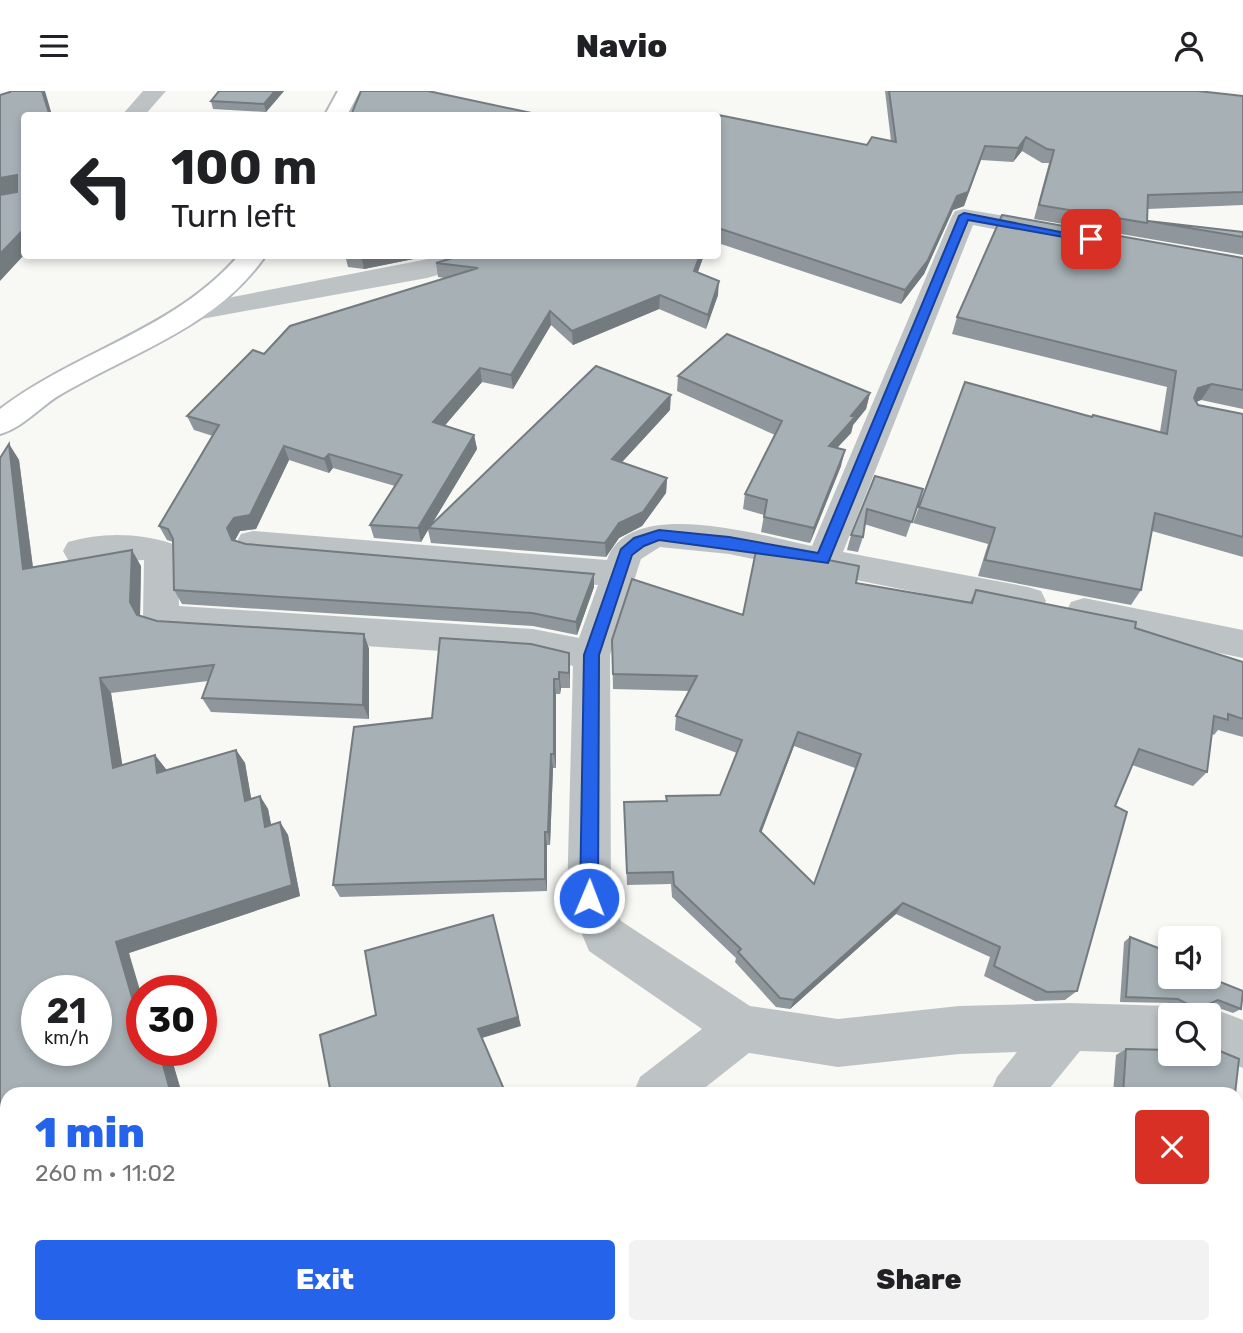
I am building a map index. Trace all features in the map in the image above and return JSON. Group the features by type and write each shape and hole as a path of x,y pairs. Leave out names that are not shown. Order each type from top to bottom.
{"main road":[{"path":"341,112 349,91"},
{"path":"0,424 48,389 196,312 240,274 250,259"}],"street":[{"path":"135,112 155,91"},
{"path":"823,559 964,216 1084,238"},
{"path":"196,312 427,270 466,259"},
{"path":"1158,1030 1069,1027 959,1030 838,1043 743,1027 605,936 589,898 592,655 626,553 639,542 659,535 729,542 823,559 1243,644"},
{"path":"253,543 619,574"},
{"path":"80,551 144,547 161,553 161,617 167,619 533,643 592,655"},
{"path":"666,1087 743,1027"},
{"path":"1020,1087 1069,1027"},
{"path":"1221,1036 1243,1044"}],"building":[{"path":"42,91 49,112 21,112 21,232 0,254 0,195 17,192 17,175 0,178 0,95"},
{"path":"219,91 275,91 264,104 211,101"},
{"path":"361,91 428,91 527,112 352,112"},
{"path":"889,91 1198,91 1243,96 1243,192 1148,195 1147,223 1039,205 1054,150 1026,137 1018,148 985,146 968,192 957,196 928,260 905,290 721,229 721,115 867,145 872,137 896,142"},
{"path":"1002,215 1243,258 1243,390 1212,384 1198,388 1194,398 1198,405 1243,414 1243,537 1155,513 1141,590 985,560 995,528 919,507 965,382 1092,417 1093,415 1167,434 1176,371 957,317"},
{"path":"1148,221 1243,232 1243,237"},
{"path":"450,259 698,259 694,271 719,281 708,315 660,295 572,331 550,311 511,375 480,368 433,422 474,435 418,528 370,525 402,475 329,454 324,459 284,446 250,515 234,518 227,528 232,540 246,544 594,574 576,622 532,613 174,590 173,539 168,529 159,526 219,425 187,416 253,350 264,354 290,326 478,268 436,263"},
{"path":"727,334 870,393 851,416 855,417 829,446 845,450 814,528 764,517 767,500 745,494 782,421 678,376"},
{"path":"596,366 671,395 612,459 667,478 643,512 619,523 605,543 428,528"},
{"path":"9,444 23,569 132,550 130,602 137,615 157,621 364,634 363,705 202,698 214,665 100,678 113,768 155,755 157,773 236,750 245,801 260,796 265,827 280,822 292,885 116,942 126,977 126,1066 163,1066 169,1087 0,1087 0,458"},
{"path":"875,476 923,489 912,522 867,509 863,537 851,535"},
{"path":"757,546 859,566 856,583 972,603 976,590 1136,622 1135,628 1243,662 1243,719 1228,714 1228,720 1214,716 1207,772 1139,749 1115,806 1127,812 1077,991 1047,992 994,966 1000,947 903,903 794,1000 780,998 738,952 741,949 674,885 673,872 627,873 624,802 667,801 666,796 720,795 742,740 676,716 697,676 613,674 612,640 632,579 743,615","holes":["798,732 861,754 814,884 760,831"]},
{"path":"440,638 531,644 569,653 569,673 559,672 559,679 554,679 554,754 551,754 548,832 545,832 545,879 333,885 354,727 432,718"},
{"path":"493,915 518,1017 478,1029 503,1087 330,1087 320,1035 376,1015 365,951"},
{"path":"1130,937 1158,948 1158,989 1221,989 1221,982 1243,991 1241,1009 1218,1000 1211,1003 1186,1003 1178,999 1126,997"},
{"path":"1126,1049 1158,1050 1158,1066 1221,1066 1221,1052 1239,1059 1236,1087 1123,1087"}],"route":[{"path":"589,898 592,655 626,553 639,542 659,535 729,542 823,559 964,216 1091,239"}]}
